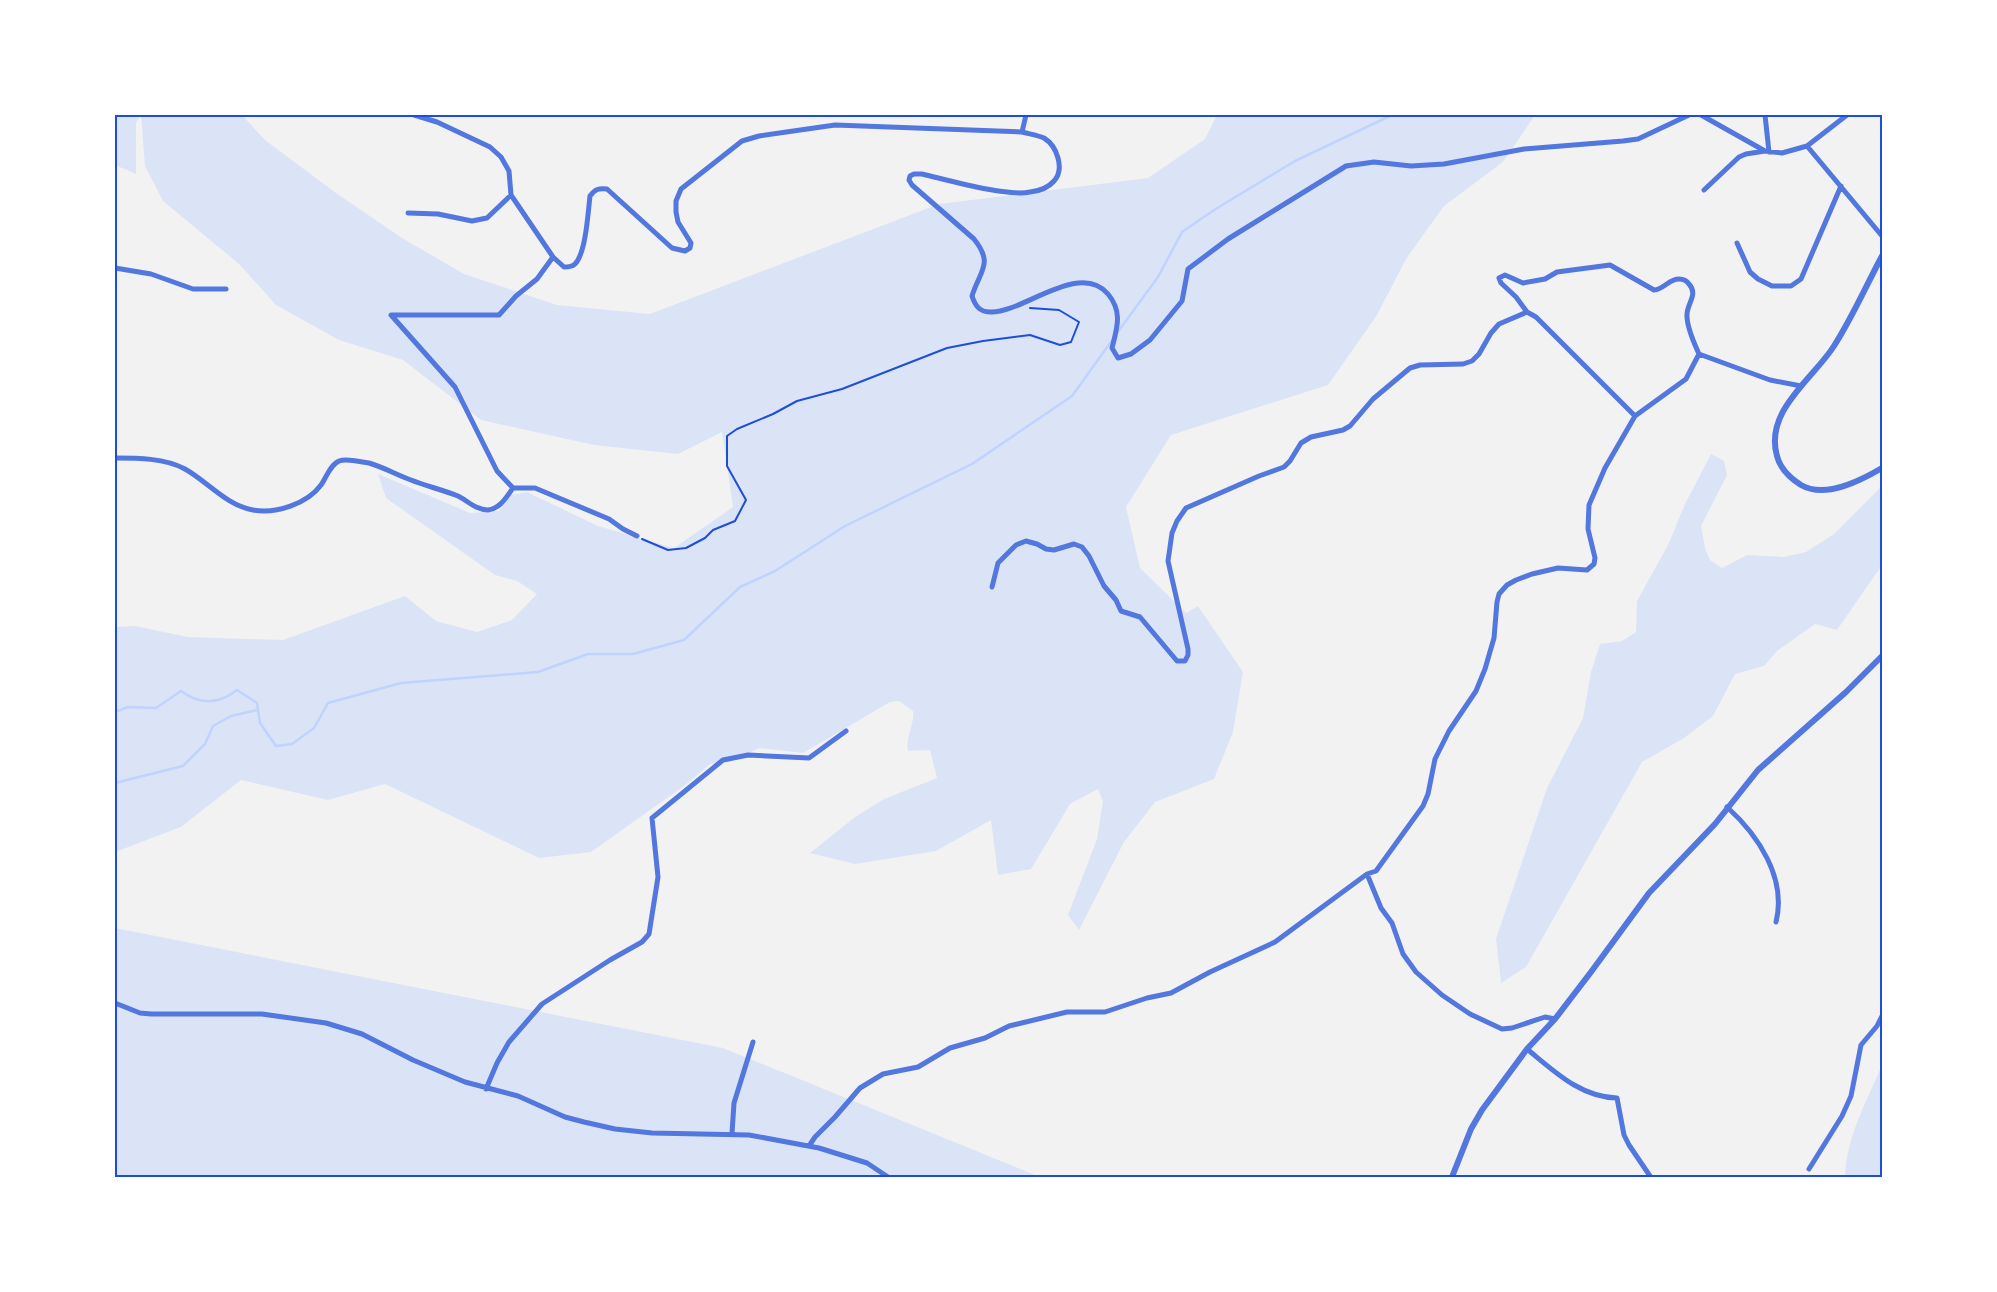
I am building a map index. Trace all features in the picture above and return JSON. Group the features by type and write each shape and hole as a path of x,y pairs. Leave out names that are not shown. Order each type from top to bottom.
{"street":[{"path":"414,115 437,122 490,147 501,158 510,171 511,195 553,257 564,267 576,264 582,254 590,196 600,188 607,189 672,248 685,251 690,248 691,243 678,222 676,212 676,201 681,189 742,141 759,136 835,125 1022,132 1035,135 1045,139 1058,155 1060,165 1058,174 1055,181 1048,187 1017,194 922,174 914,174 910,176 909,180 912,185 974,239 981,248 985,257 985,268 972,296 975,305 980,310 991,312 1010,307 1068,284 1082,283 1096,286 1106,292 1114,302 1118,312 1118,325 1112,348 1118,358 1124,358 1150,340 1182,302 1188,269 1228,239 1346,166 1374,162 1412,166 1444,164 1524,149 1623,141 1638,138 1689,115"},
{"path":"1022,132 1026,115"},
{"path":"1701,115 1767,152"},
{"path":"1766,115 1767,152"},
{"path":"1704,190 1739,158 1746,154 1767,152 1782,154 1806,146 1848,115"},
{"path":"1806,146 1882,236"},
{"path":"1737,243 1750,272 1758,279 1772,286 1791,286 1801,279 1841,186"},
{"path":"408,213 438,214 472,221 487,218 511,195"},
{"path":"1882,256 1835,345 1801,386 1783,413 1775,436 1775,448 1779,462 1789,475 1805,487 1820,491 1859,480 1882,468"},
{"path":"553,257 537,279 516,296 499,315 391,315 455,387 497,471 513,488 535,488 609,519 637,536"},
{"path":"810,1146 815,1137 836,1117 860,1088 883,1074 918,1067 950,1048 985,1038 1009,1026 1067,1012 1105,1012 1147,998 1171,993 1210,972 1276,942 1380,866 1425,802 1435,759 1449,731 1476,691 1486,669 1494,638 1496,602 1499,594 1507,585 1523,577 1558,568 1587,570 1594,564 1595,558 1588,529 1589,505 1605,468 1635,416 1686,379 1699,354 1687,319 1687,309 1694,296 1693,288 1687,281 1672,280 1660,289 1654,290 1610,265 1557,272 1545,279 1523,283 1502,276 1499,280 1501,283 1516,297 1527,312 1536,317 1635,416"},
{"path":"115,268 151,274 193,289 226,289"},
{"path":"992,588 998,563 1016,545 1026,541 1054,550 1074,544 1082,547 1089,556 1104,586 1116,600 1121,611 1140,617 1177,661 1185,661 1188,649 1168,561 1172,533 1177,521 1186,508 1284,467 1302,443 1311,437 1343,430 1350,426 1373,399 1410,368 1420,365 1463,364 1472,361 1479,354 1491,333 1499,324 1527,312"},
{"path":"1699,354 1770,380 1801,386"},
{"path":"115,458 160,461 174,464 189,471 233,503 251,510 266,512 281,510 310,495 320,486 332,466 338,461 345,460 370,464 458,496 477,508 483,509 496,508 513,488"},
{"path":"1452,1177 1478,1116 1527,1049 1555,1018 1599,963 1649,893 1715,824 1746,783 1765,763 1846,692 1882,656"},
{"path":"486,1089 497,1063 509,1042 542,1004 610,960 642,942 649,934 658,877 652,818 724,760 748,755 809,758 846,731"},
{"path":"1727,807 1753,835 1771,868 1778,900 1776,922"},
{"path":"1367,874 1381,908 1392,923 1403,954 1416,972 1442,996 1470,1014 1502,1029 1512,1028 1544,1018 1555,1018"},
{"path":"115,1003 140,1013 262,1014 326,1023 362,1034 414,1060 486,1089 526,1099 566,1117 615,1129 652,1133 732,1133 810,1146 867,1163 888,1177"},
{"path":"1809,1169 1842,1116 1851,1096 1861,1045 1877,1026 1882,1016"},
{"path":"732,1133 734,1104 753,1042"},
{"path":"1527,1049 1566,1081 1591,1094 1617,1098 1624,1135 1650,1176"}],"path":[{"path":"637,536 668,550 686,548 705,538 713,530 735,521 746,500 727,466 728,436 737,428 773,414 797,401 842,389 947,348 1030,335 1060,345 1071,342 1079,322 1059,310 1030,308"}],"shaded area":[{"path":"115,115 140,115 136,123 136,174 115,165"},
{"path":"141,115 242,115 265,140 336,193 402,238 464,274 557,305 650,314 939,204 1148,178 1205,139 1217,115 1535,115 1503,162 1444,206 1406,259 1377,315 1328,385 1171,435 1126,507 1140,568 1186,613 1198,606 1243,672 1233,732 1214,779 1155,802 1124,842 1079,930 1068,915 1097,839 1103,801 1098,789 1070,804 1031,869 998,875 991,820 936,851 855,864 810,853 855,817 884,799 937,778 930,750 908,751 907,746 913,721 913,711 899,701 890,702 803,753 759,748 729,762 710,764 684,786 591,852 539,858 385,784 328,800 241,780 181,827 115,852 115,627 135,626 188,637 283,640 405,596 436,621 477,632 512,620 537,594 517,581 495,575 386,498 378,474 470,513 499,511 511,495 527,492 598,526 674,548 733,507 722,432 678,454 594,445 481,420 403,360 339,340 276,305 239,264 163,201 145,166"},
{"path":"1711,454 1724,461 1727,475 1701,526 1705,548 1710,560 1722,568 1747,555 1784,557 1806,552 1834,534 1882,486 1882,565 1837,630 1815,624 1777,651 1764,666 1735,674 1713,716 1684,738 1642,762 1526,967 1501,983 1496,939 1547,788 1583,718 1591,672 1600,644 1622,641 1636,632 1637,601 1668,545 1685,504"},
{"path":"115,928 723,1048 1040,1177 115,1177"},
{"path":"1882,1065 1882,1177 1845,1177 1846,1162 1853,1133"}],"waterway":[{"path":"1117,333 1158,277 1182,232 1214,210 1295,161 1392,115"},
{"path":"115,712 128,707 156,708 181,691 195,699 216,701 237,690 257,703 260,723 276,746 292,744 314,728 328,703 401,683 538,672 588,654 633,654 684,640 740,587 775,571 845,526 972,464 1072,396 1113,339"},
{"path":"115,783 183,766 205,744 213,726 231,716 257,710"}]}
